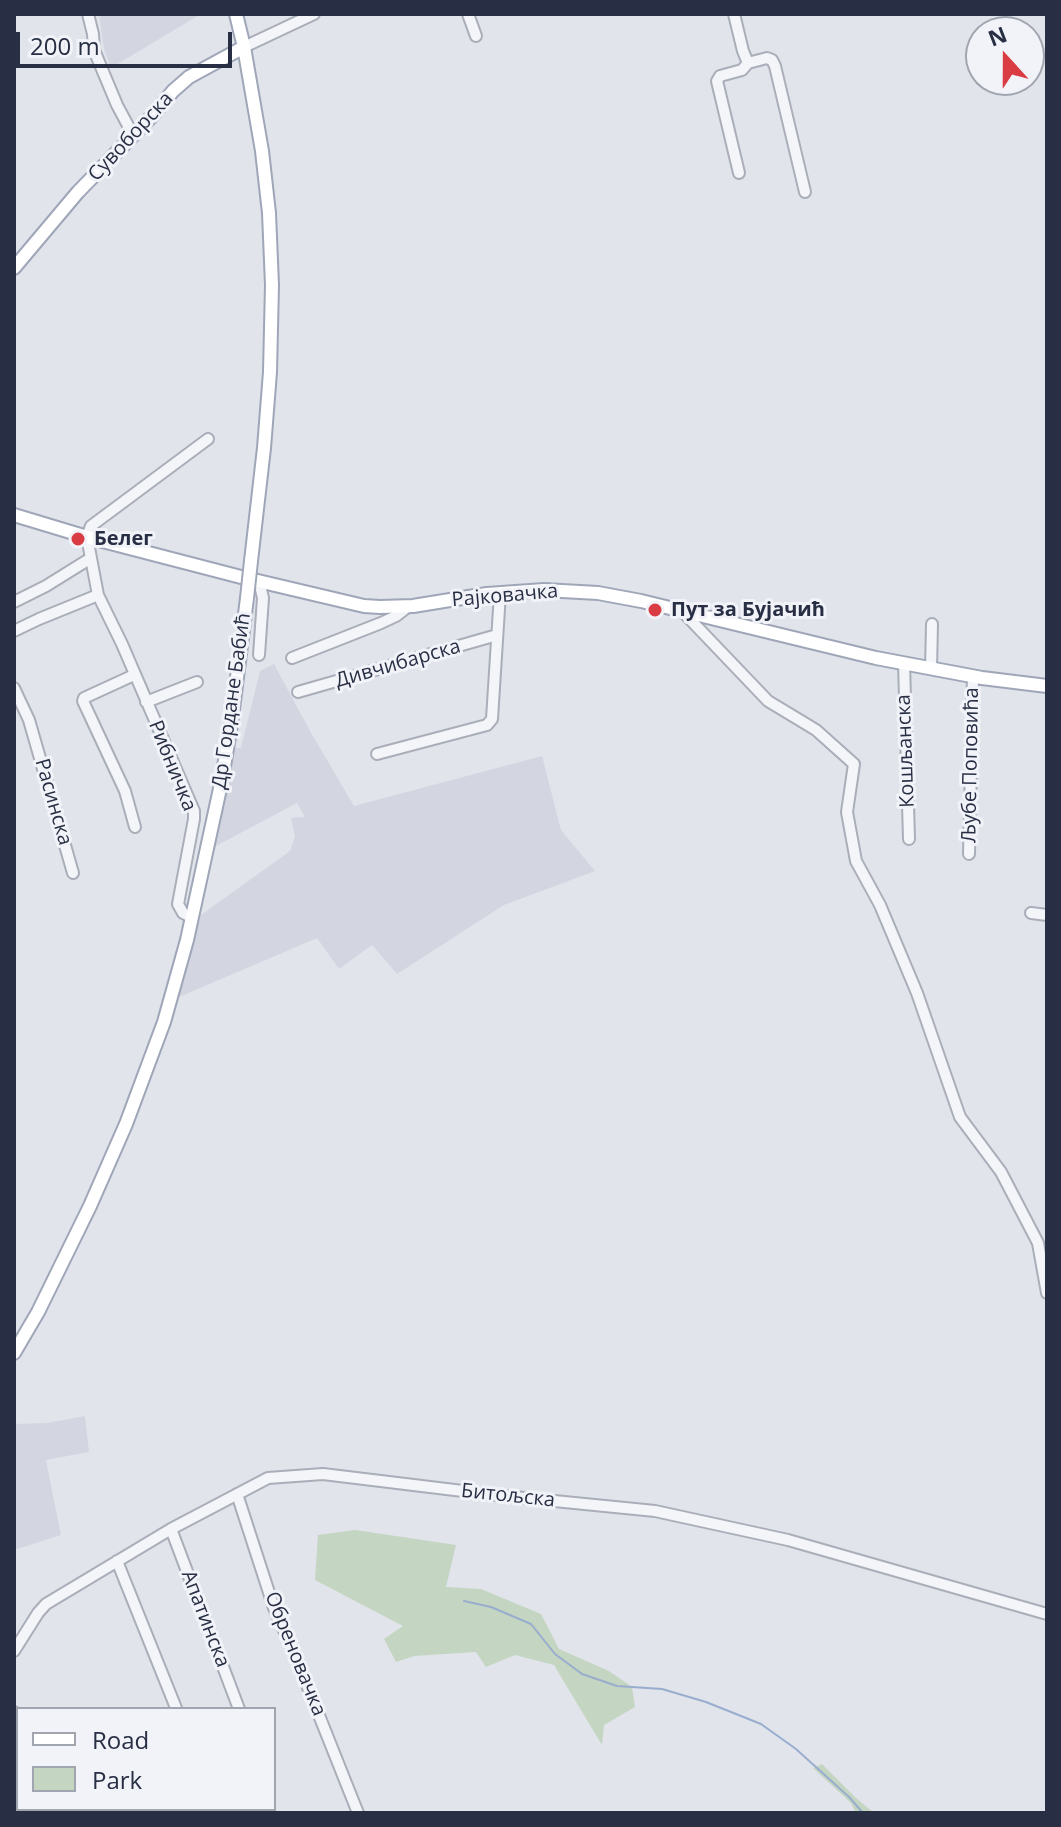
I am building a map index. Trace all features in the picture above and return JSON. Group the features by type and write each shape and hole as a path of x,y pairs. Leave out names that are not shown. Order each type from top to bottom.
{"main road":[{"name":"Др Гордане Бабић","path":"14,1353 90,1206 126,1124 164,1022 208,850 231,725 264,448 272,285 264,162 236,14"},
{"name":"Сувоборска","path":"14,268 78,192 173,91 189,77 244,47"},
{"name":"Рајковачка","path":"14,515 87,537 364,606 409,606 500,593 552,590 598,593 931,669 1047,686"}],"street":[{"path":"88,14 94,50 133,135"},
{"name":"Сувоборска","path":"244,47 314,14"},
{"path":"468,14 476,36"},
{"path":"734,14 748,63"},
{"path":"739,173 717,81 720,76 742,70 748,63 767,58 775,66 805,192"},
{"path":"87,537 91,526 208,439"},
{"name":"Рибничка","path":"87,537 98,595 194,811 178,904 183,913 192,918"},
{"path":"14,602 91,558"},
{"path":"259,581 263,598 259,655"},
{"path":"377,754 487,725 492,719 500,593"},
{"path":"14,631 98,595"},
{"path":"292,658 381,623 409,606"},
{"path":"682,611 768,701 816,730 854,764 847,812 856,861 880,905 917,993 960,1117 1001,1172 1038,1243 1047,1293"},
{"path":"931,669 932,624"},
{"name":"Дивчибарска","path":"298,692 497,635"},
{"name":"Кошљанска","path":"904,663 909,839"},
{"path":"134,675 83,701 125,791 135,827"},
{"name":"Љубе Поповића","path":"969,854 973,676"},
{"name":"Рибничка","path":"146,702 197,682"},
{"name":"Расинска","path":"14,688 29,720 73,873"},
{"path":"1031,913 1047,915"},
{"name":"Битољска","path":"14,1651 46,1604 171,1529 268,1478 323,1474 655,1511 788,1540 1047,1614"},
{"name":"Обреновачка","path":"237,1494 274,1608 358,1813"},
{"name":"Апатинска","path":"171,1529 238,1707"},
{"path":"117,1561 176,1707"}],"shaded area":[{"path":"99,14 201,14 111,68 104,49"},
{"path":"274,664 354,806 542,756 561,830 595,871 504,905 397,974 372,945 339,969 317,938 179,997 201,915 290,851 295,837 291,818 305,817 297,803 212,848 234,748 241,748 260,671"},
{"path":"85,1416 89,1452 46,1460 61,1535 14,1550 14,1424 47,1423"}],"green space":[{"path":"355,1530 456,1545 446,1587 481,1589 541,1614 559,1649 609,1671 632,1687 635,1707 604,1725 602,1745 554,1665 515,1655 486,1667 476,1652 414,1656 396,1662 384,1639 403,1626 315,1580 318,1535"},
{"path":"822,1764 874,1813 856,1813 851,1803 813,1768"}],"waterway":[{"path":"464,1601 491,1607 531,1624 555,1654 582,1674 617,1686 662,1689 706,1702 761,1724 796,1749 863,1813"}],"place":[{"name":"Белег","path":"78,539"},
{"name":"Пут за Бујачић","path":"655,610"}]}
